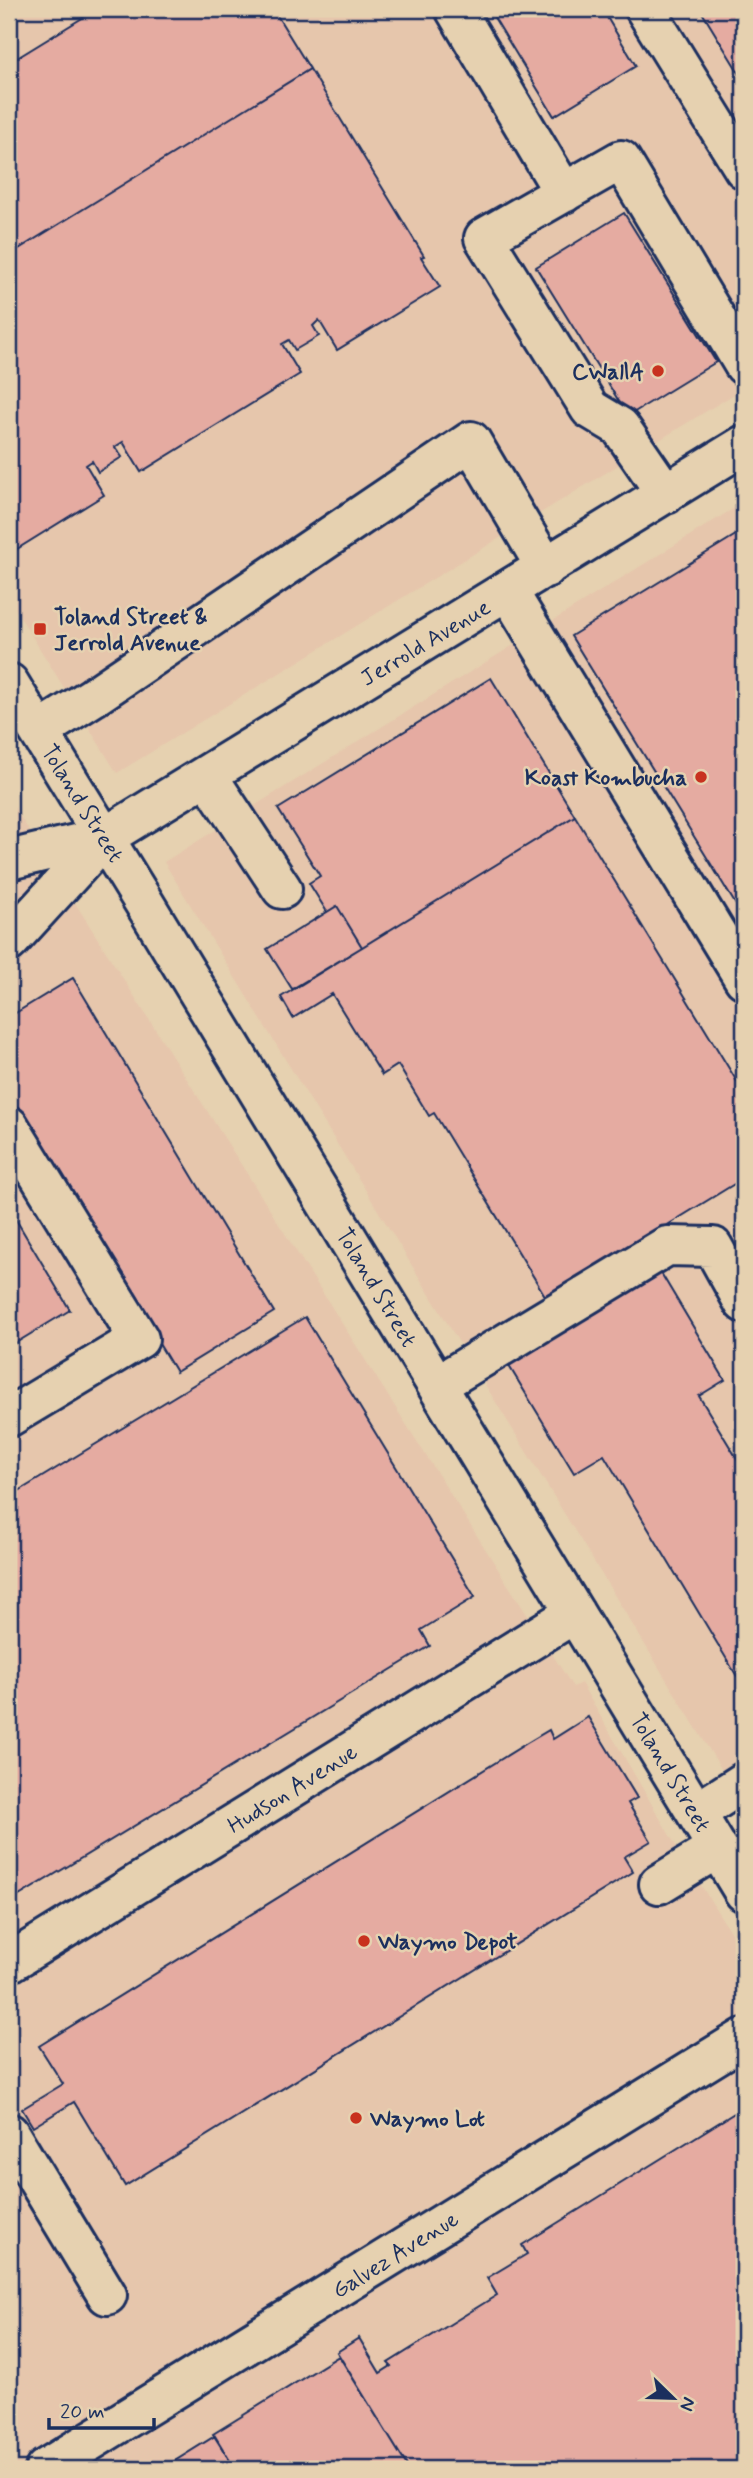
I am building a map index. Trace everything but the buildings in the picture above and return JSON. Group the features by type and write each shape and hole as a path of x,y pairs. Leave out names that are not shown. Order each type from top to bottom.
{"street":[{"path":"455,9 564,193"},
{"path":"645,9 744,169"},
{"path":"666,494 620,427 590,409 484,238 621,160 744,365"},
{"path":"38,731 93,698 471,441 546,568"},
{"name":"Jerrold Avenue","path":"9,942 105,837 666,494 742,451"},
{"path":"508,591 744,979"},
{"name":"Toland Street","path":"9,683 744,1892"},
{"path":"206,775 282,890"},
{"name":"Jerrold Avenue","path":"9,860 105,837"},
{"path":"9,1126 139,1339 9,1417"},
{"path":"437,1385 667,1247 713,1247 744,1303"},
{"name":"Hudson Avenue","path":"9,1963 575,1613"},
{"path":"696,1812 744,1782"},
{"path":"659,1884 718,1848"},
{"name":"Galvez Avenue","path":"45,2469 744,2038"},
{"path":"9,2133 107,2295"}],"shaded area":[{"path":"9,9 744,9 744,388 117,773 9,599"},
{"path":"744,502 744,1806 164,862"},
{"path":"9,799 573,1687 581,1683 672,1839 744,1954 744,2469 9,2469"}],"place":[{"name":"CWallA","path":"658,371"},
{"name":"Toland Street & Jerrold Avenue","path":"40,629"},
{"name":"Koast Kombucha","path":"701,777"},
{"name":"Waymo Depot","path":"364,1941"},
{"name":"Waymo Lot","path":"356,2118"}]}
